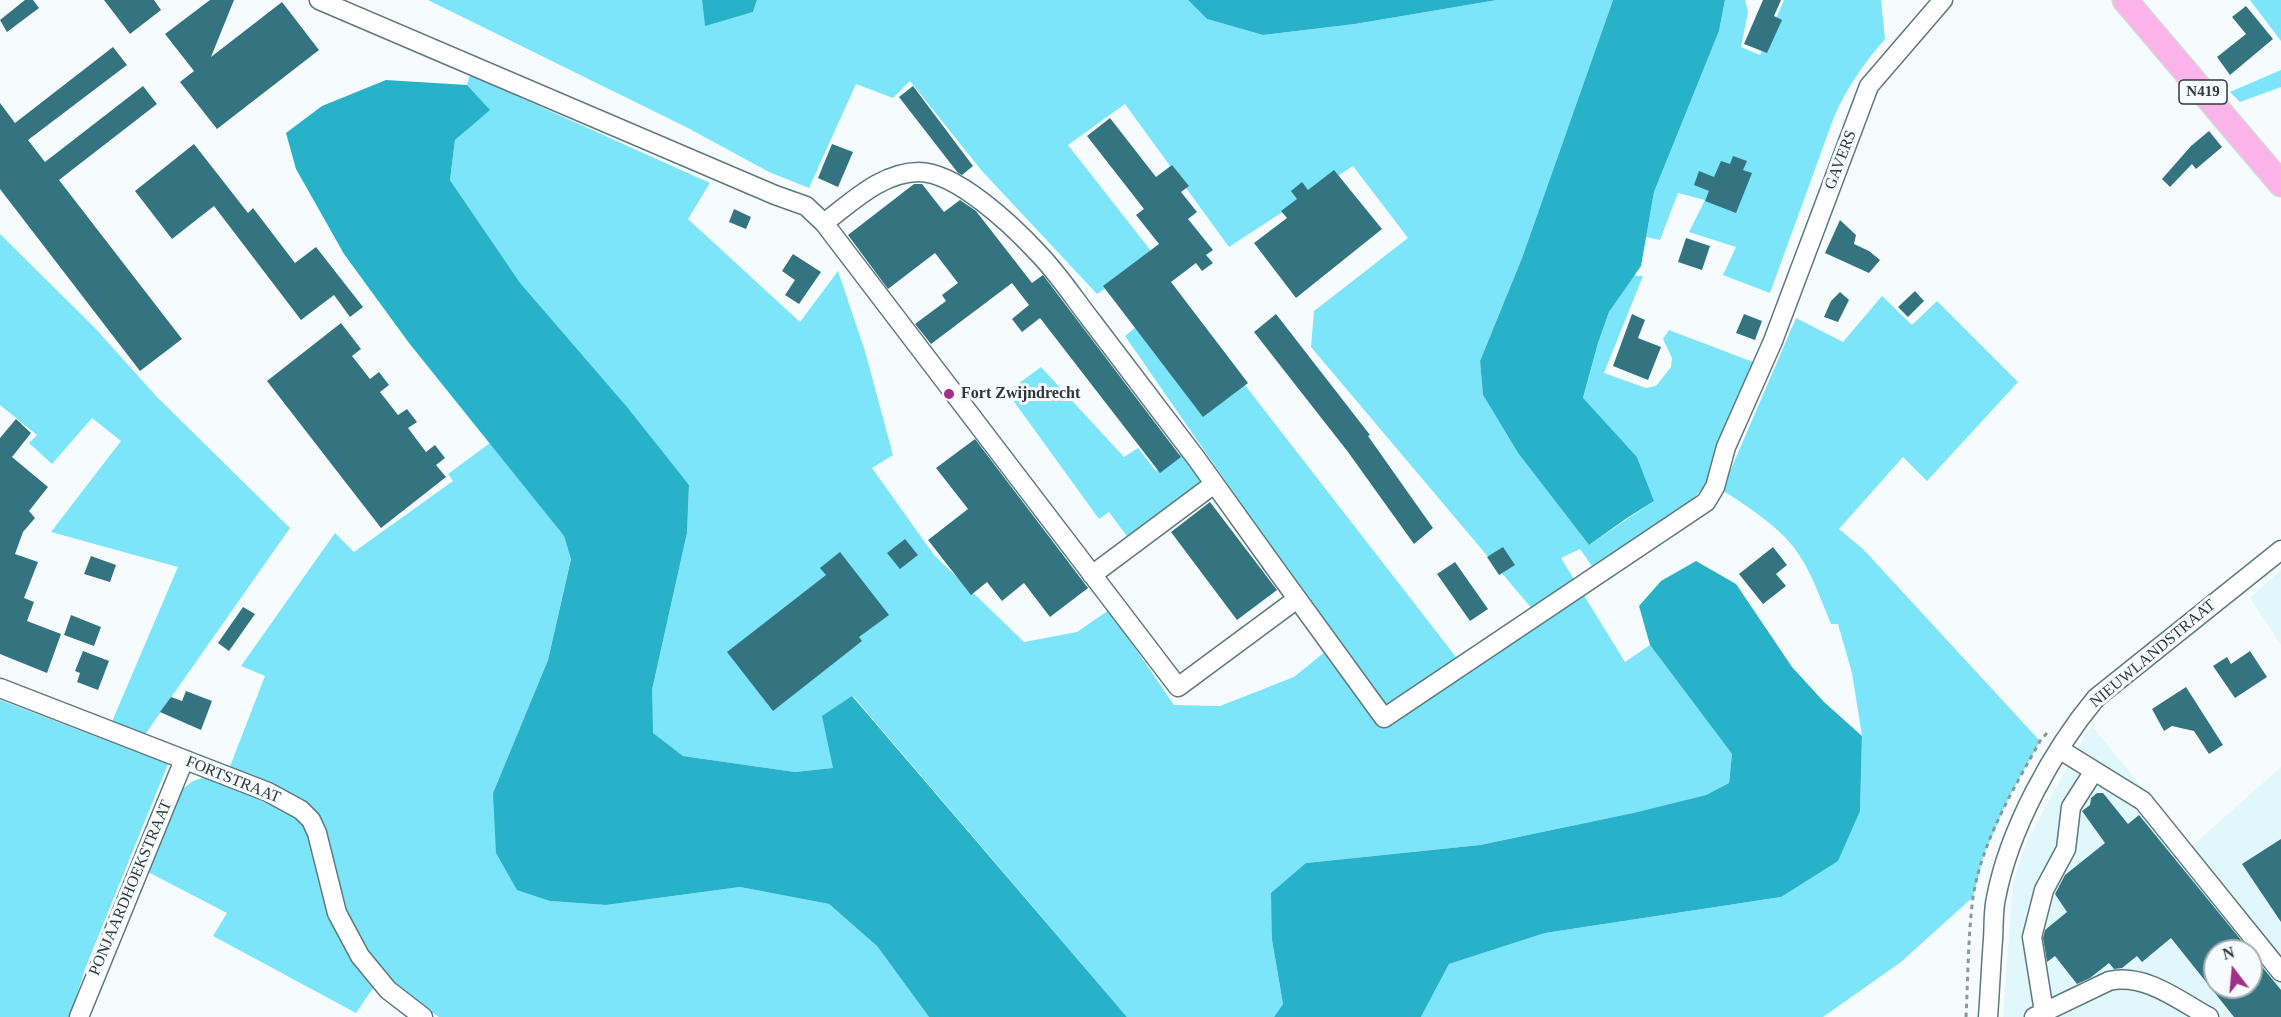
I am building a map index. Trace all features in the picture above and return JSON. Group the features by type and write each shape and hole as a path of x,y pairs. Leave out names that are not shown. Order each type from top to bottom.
{"main road":[{"name":"N419","path":"2125,0 2281,184"}],"street":[{"path":"319,0 775,195 806,206 824,223 1178,687 1297,599 1214,484 1038,252 1006,222 961,186 940,176 921,172 904,173 870,188 824,223"},
{"name":"GAVERS","path":"1297,599 1384,718 1706,502 1715,487 1726,447 1773,341 1869,86 1943,0"},
{"path":"1092,575 1214,484"},
{"name":"NIEUWLANDSTRAAT","path":"1988,1017 1995,900 2004,861 2027,808 2059,749 2076,722 2096,698 2281,550"},
{"name":"FORTSTRAAT","path":"0,688 268,792 301,810 311,820 317,833 337,913 360,956 388,990 423,1017"},
{"path":"2059,749 2143,801 2281,972"},
{"name":"PONJAARDHOEKSTRAAT","path":"79,1017 184,760"},
{"path":"2094,771 2071,807 2066,849 2044,890 2032,937 2039,1015 2109,981 2122,978 2156,987 2209,1017"}],"shaded area":[{"path":"428,0 702,0 705,25 753,12 757,0 1188,0 1207,19 1263,35 1355,24 1497,0 1613,0 1522,258 1480,361 1483,395 1518,453 1589,545 1654,501 1637,457 1583,399 1609,312 1633,276 1643,276 1604,373 1646,388 1656,386 1671,367 1672,358 1663,339 1669,330 1753,362 1716,474 1692,500 1592,566 1580,549 1561,558 1625,662 1650,645 1732,754 1729,783 1706,795 1633,813 1480,845 1306,863 1272,940 1283,1004 1274,1017 1127,1017 853,696 823,716 834,768 795,772 683,756 652,733 652,690 687,533 689,485 520,284 450,180 455,140 489,110 467,85 470,75 710,183 688,219 800,322 838,271 865,351 893,455 872,468 934,555 1024,642 1077,632 1109,610 1174,705 1220,706 1294,677 1337,642 1125,336 1175,295 1456,657 1533,610 1311,347 1314,311 1408,238 1353,166 1229,247 1125,104 1068,145 1155,256 1097,294 982,171 910,81 893,98 856,84 809,188 769,172 688,128"},
{"path":"702,0 757,0 753,12 705,26"},
{"path":"1188,0 1497,0 1355,24 1263,35 1207,19"},
{"path":"1613,0 1725,0 1719,31 1654,192 1641,266 1609,312 1583,398 1637,457 1654,501 1589,545 1518,453 1483,395 1480,361 1522,258"},
{"path":"1725,0 1745,0 1748,12 1741,47 1760,55 1784,0 1881,0 1885,39 1856,76 1834,117 1770,293 1723,275 1736,247 1689,232 1705,200 1678,193 1660,240 1646,237 1654,192 1719,31"},
{"path":"2250,0 2281,0 2281,41"},
{"path":"2281,70 2281,87 2240,102 2230,92"},
{"path":"386,80 467,85 490,110 455,140 450,180 520,283 627,407 689,485 687,533 652,690 653,733 683,756 795,772 833,768 822,716 852,696 1127,1017 929,1017 877,946 829,904 740,887 606,905 550,901 517,890 496,853 493,793 548,660 571,559 564,536 409,343 344,254 296,169 286,133 322,106"},
{"path":"0,234 95,328 156,396 290,528 144,736 111,724 178,567 51,532 121,441 92,418 52,464 29,443 37,435 0,405"},
{"path":"1882,296 1912,325 1937,301 2018,382 1927,481 1903,457 1839,529 1863,549 2040,741 2008,799 1984,854 1973,897 1901,962 1823,1017 1421,1017 1449,964 1545,933 1781,897 1860,811 1862,736 1852,673 1838,624 1831,624 1819,593 1792,545 1768,522 1722,490 1796,318 1843,342"},
{"path":"1041,367 1124,457 1138,448 1156,471 1183,451 1209,480 1129,539 1109,512 1099,519 1007,392"},
{"path":"490,443 564,536 571,558 548,660 493,793 550,901 606,905 740,887 829,904 877,946 929,1017 439,1017 407,996 366,951 339,897 323,824 315,812 229,769 265,676 241,666 335,533 354,552 453,481 448,474"},
{"path":"1696,561 1736,584 1792,667 1824,702 1862,736 1860,811 1838,861 1781,897 1545,933 1449,964 1421,1017 1274,1017 1283,1004 1272,940 1271,893 1306,863 1480,845 1633,813 1706,795 1729,783 1732,754 1650,645 1639,606 1661,581"},
{"path":"2281,570 2281,645 2250,598"},
{"path":"0,700 168,764 85,969 70,1017 0,1017"},
{"path":"2093,727 2191,847 2281,767 2281,1017 2003,1017 2013,882 2027,841 2086,733"},
{"path":"202,778 217,781 293,815 308,830 375,985 356,1013 213,936 227,913 146,871 181,790 193,781"}],"building":[{"path":"25,0 33,0 39,8 7,32 0,20"},
{"path":"104,0 154,0 161,10 130,34"},
{"path":"210,0 234,0 211,57 282,2 319,50 217,129 180,82 194,71 165,34"},
{"path":"1763,0 1781,0 1774,16 1782,20 1767,53 1744,44"},
{"path":"2246,6 2273,39 2230,75 2217,57 2246,34 2232,17"},
{"path":"113,47 127,65 28,140 45,162 143,86 157,104 59,180 182,339 140,371 0,189 0,103 15,123"},
{"path":"913,86 973,166 962,175 958,173 899,97"},
{"path":"1110,118 1156,177 1172,165 1189,186 1181,192 1197,212 1188,219 1213,250 1206,255 1213,263 1202,271 1196,263 1171,282 1248,383 1203,417 1103,286 1159,244 1136,215 1144,209 1087,136"},
{"path":"2209,131 2222,147 2196,169 2192,164 2170,187 2162,179 2191,146"},
{"path":"194,144 248,213 253,208 295,263 316,247 363,307 350,317 334,295 301,320 214,206 172,239 135,191"},
{"path":"832,144 853,152 838,187 818,178"},
{"path":"1733,156 1747,161 1743,170 1752,173 1736,213 1705,201 1709,191 1694,185 1699,171 1714,177 1721,161 1730,164"},
{"path":"1334,170 1382,229 1296,298 1254,243 1287,218 1281,211 1297,199 1291,191 1302,182 1308,190"},
{"path":"914,184 922,184 944,212 960,200 976,211 1032,283 1043,275 1181,457 1160,473 1040,318 1022,332 1012,319 1029,305 1012,283 931,344 915,324 946,301 942,295 958,283 935,253 888,289 848,235"},
{"path":"734,209 751,217 746,229 729,222"},
{"path":"1840,220 1856,235 1854,244 1869,251 1880,260 1869,273 1825,253"},
{"path":"1686,238 1710,246 1702,270 1678,262"},
{"path":"793,254 821,272 799,304 785,295 795,280 782,271"},
{"path":"1915,291 1924,301 1908,317 1898,307"},
{"path":"1840,292 1849,300 1838,322 1824,317 1831,301"},
{"path":"1276,314 1370,435 1368,436 1433,528 1414,544 1348,452 1254,332"},
{"path":"1632,314 1645,320 1638,338 1661,347 1648,380 1613,366"},
{"path":"1744,314 1762,321 1755,340 1736,333"},
{"path":"341,323 361,349 352,356 370,379 379,372 389,385 380,392 398,415 407,409 417,422 408,428 426,452 435,445 445,458 436,465 446,477 381,528 267,381"},
{"path":"16,419 31,433 12,457 48,487 29,511 35,518 23,532 15,554 38,562 24,598 34,602 27,621 61,634 47,673 0,654 0,438"},
{"path":"975,439 1088,588 1050,617 1024,583 1002,601 987,582 971,595 928,540 968,509 936,468"},
{"path":"1210,502 1277,590 1237,620 1171,532"},
{"path":"905,539 918,555 900,569 887,553"},
{"path":"1503,547 1515,565 1499,575 1487,557"},
{"path":"1773,547 1787,565 1776,574 1786,586 1763,604 1739,574"},
{"path":"840,552 889,615 859,637 862,641 773,711 727,652 826,575 820,568"},
{"path":"91,556 116,565 110,582 84,574"},
{"path":"1455,562 1488,609 1470,621 1437,574"},
{"path":"243,607 255,614 229,651 218,643"},
{"path":"71,615 101,627 94,646 64,635"},
{"path":"83,651 109,661 98,690 77,682 80,673 75,671"},
{"path":"2250,651 2267,677 2235,698 2213,666 2227,657 2231,664"},
{"path":"2186,687 2223,745 2209,754 2194,731 2172,726 2164,731 2152,709"},
{"path":"186,691 212,701 201,730 160,712 171,697 182,701"},
{"path":"2097,793 2103,793 2128,824 2139,815 2240,939 2203,939 2203,978 2171,938 2142,962 2137,956 2122,968 2114,969 2109,963 2090,978 2077,984 2055,956 2047,962 2043,938 2045,930 2067,912 2055,894 2065,875 2105,843 2082,811 2090,805 2091,798"},
{"path":"2281,839 2281,922 2242,864"},
{"path":"2263,968 2281,990 2281,1017 2234,1017 2220,999 2263,999"}],"place":[{"name":"Fort Zwijndrecht","path":"949,394"}]}
